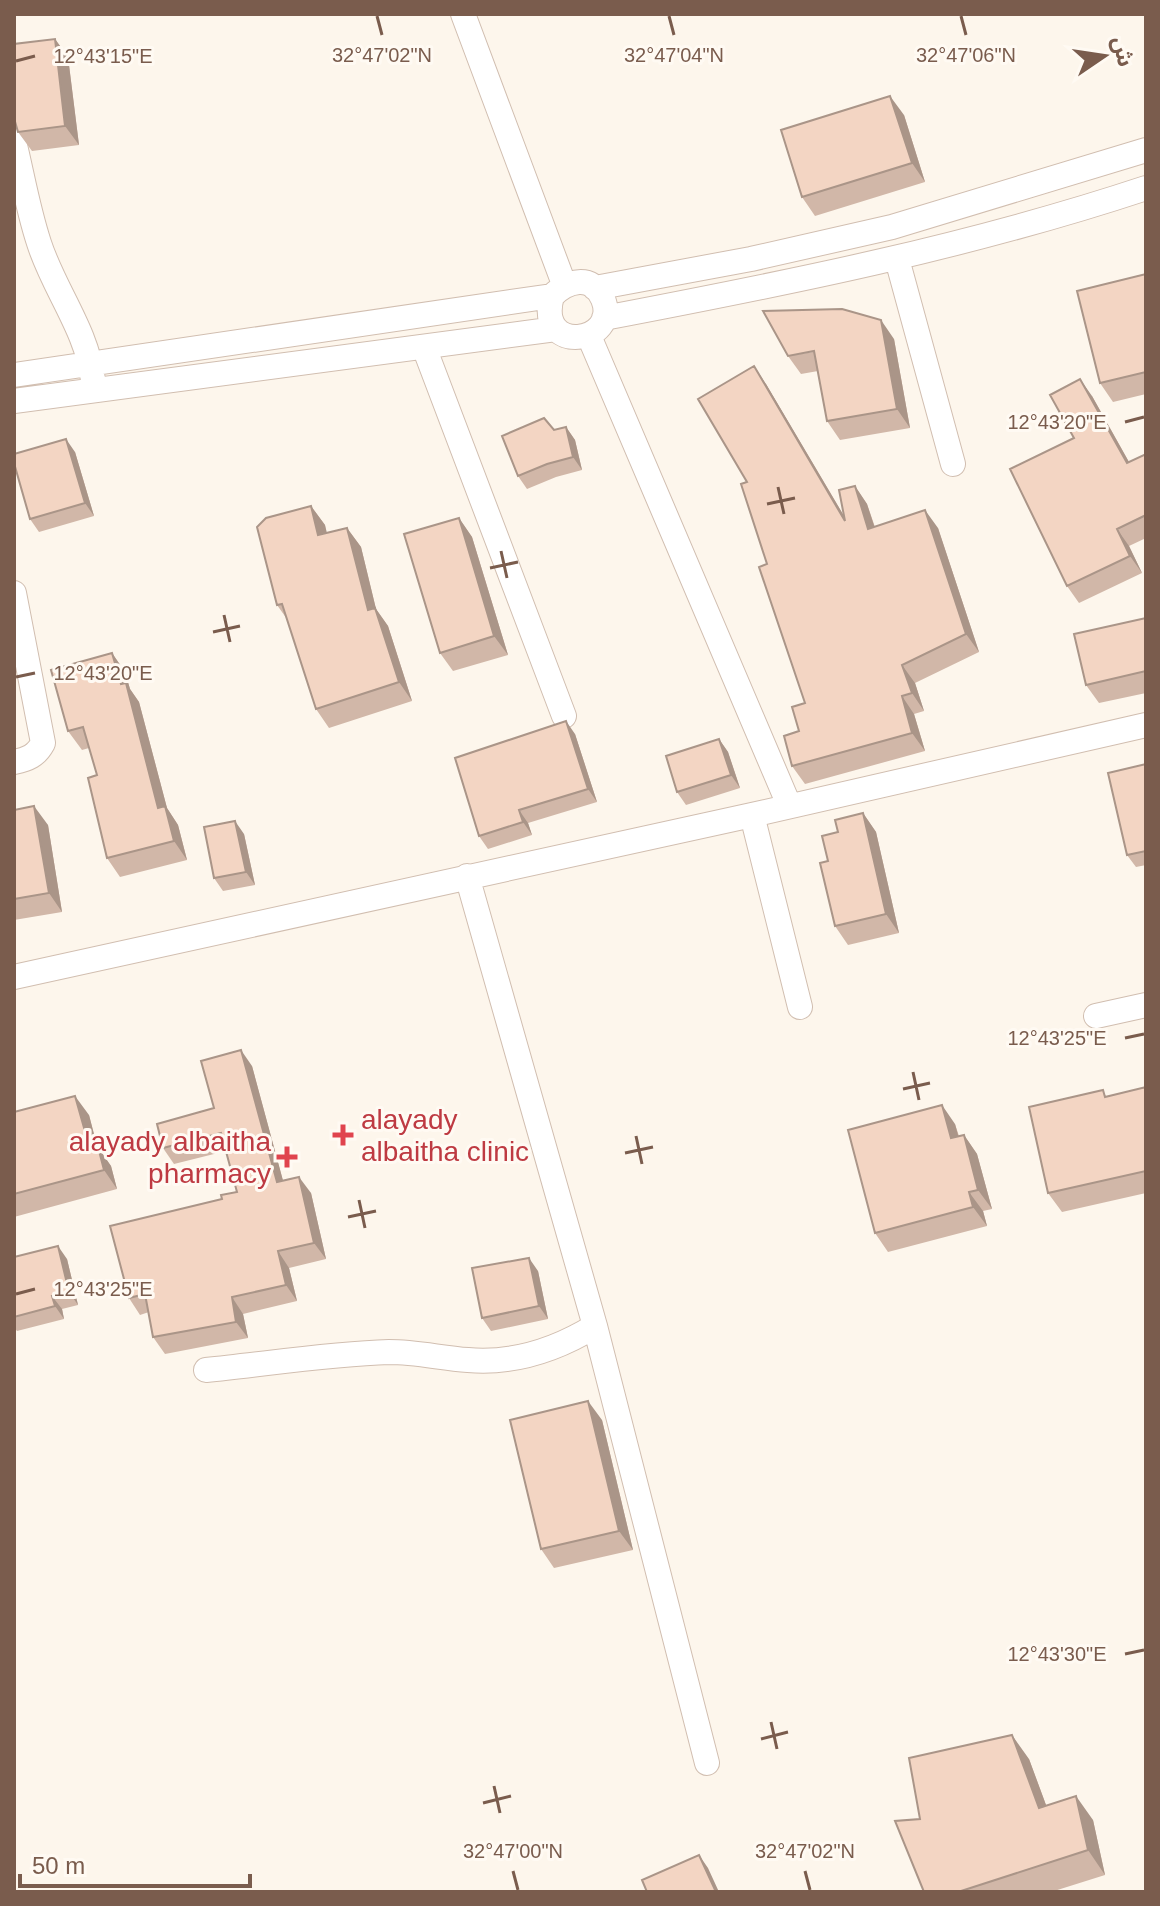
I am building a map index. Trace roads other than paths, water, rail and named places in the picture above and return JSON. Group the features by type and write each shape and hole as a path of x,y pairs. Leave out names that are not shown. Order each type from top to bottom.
{"street":[{"path":"463,14 558,290 549,307 550,319 565,336 577,338 596,327 972,240 1146,188"},
{"path":"14,141 39,244 68,303 91,364 94,390"},
{"path":"595,288 821,244 961,208 1146,150"},
{"path":"961,208 972,240"},
{"path":"897,259 953,464"},
{"path":"14,375 558,290 586,283 602,297 605,307 596,327 789,805"},
{"path":"14,401 556,329"},
{"path":"424,347 564,716"},
{"path":"14,593 43,743 39,752 30,758 14,762"},
{"path":"14,977 1146,725"},
{"path":"752,815 800,1007"},
{"path":"467,876 595,1326 707,1763"},
{"path":"1096,1016 1146,1005"},
{"path":"206,1370 389,1352 503,1361 548,1351 595,1326"}],"place":[{"name":"alayady albaitha clinic","path":"343,1135"},
{"name":"alayady albaitha pharmacy","path":"287,1157"}]}
